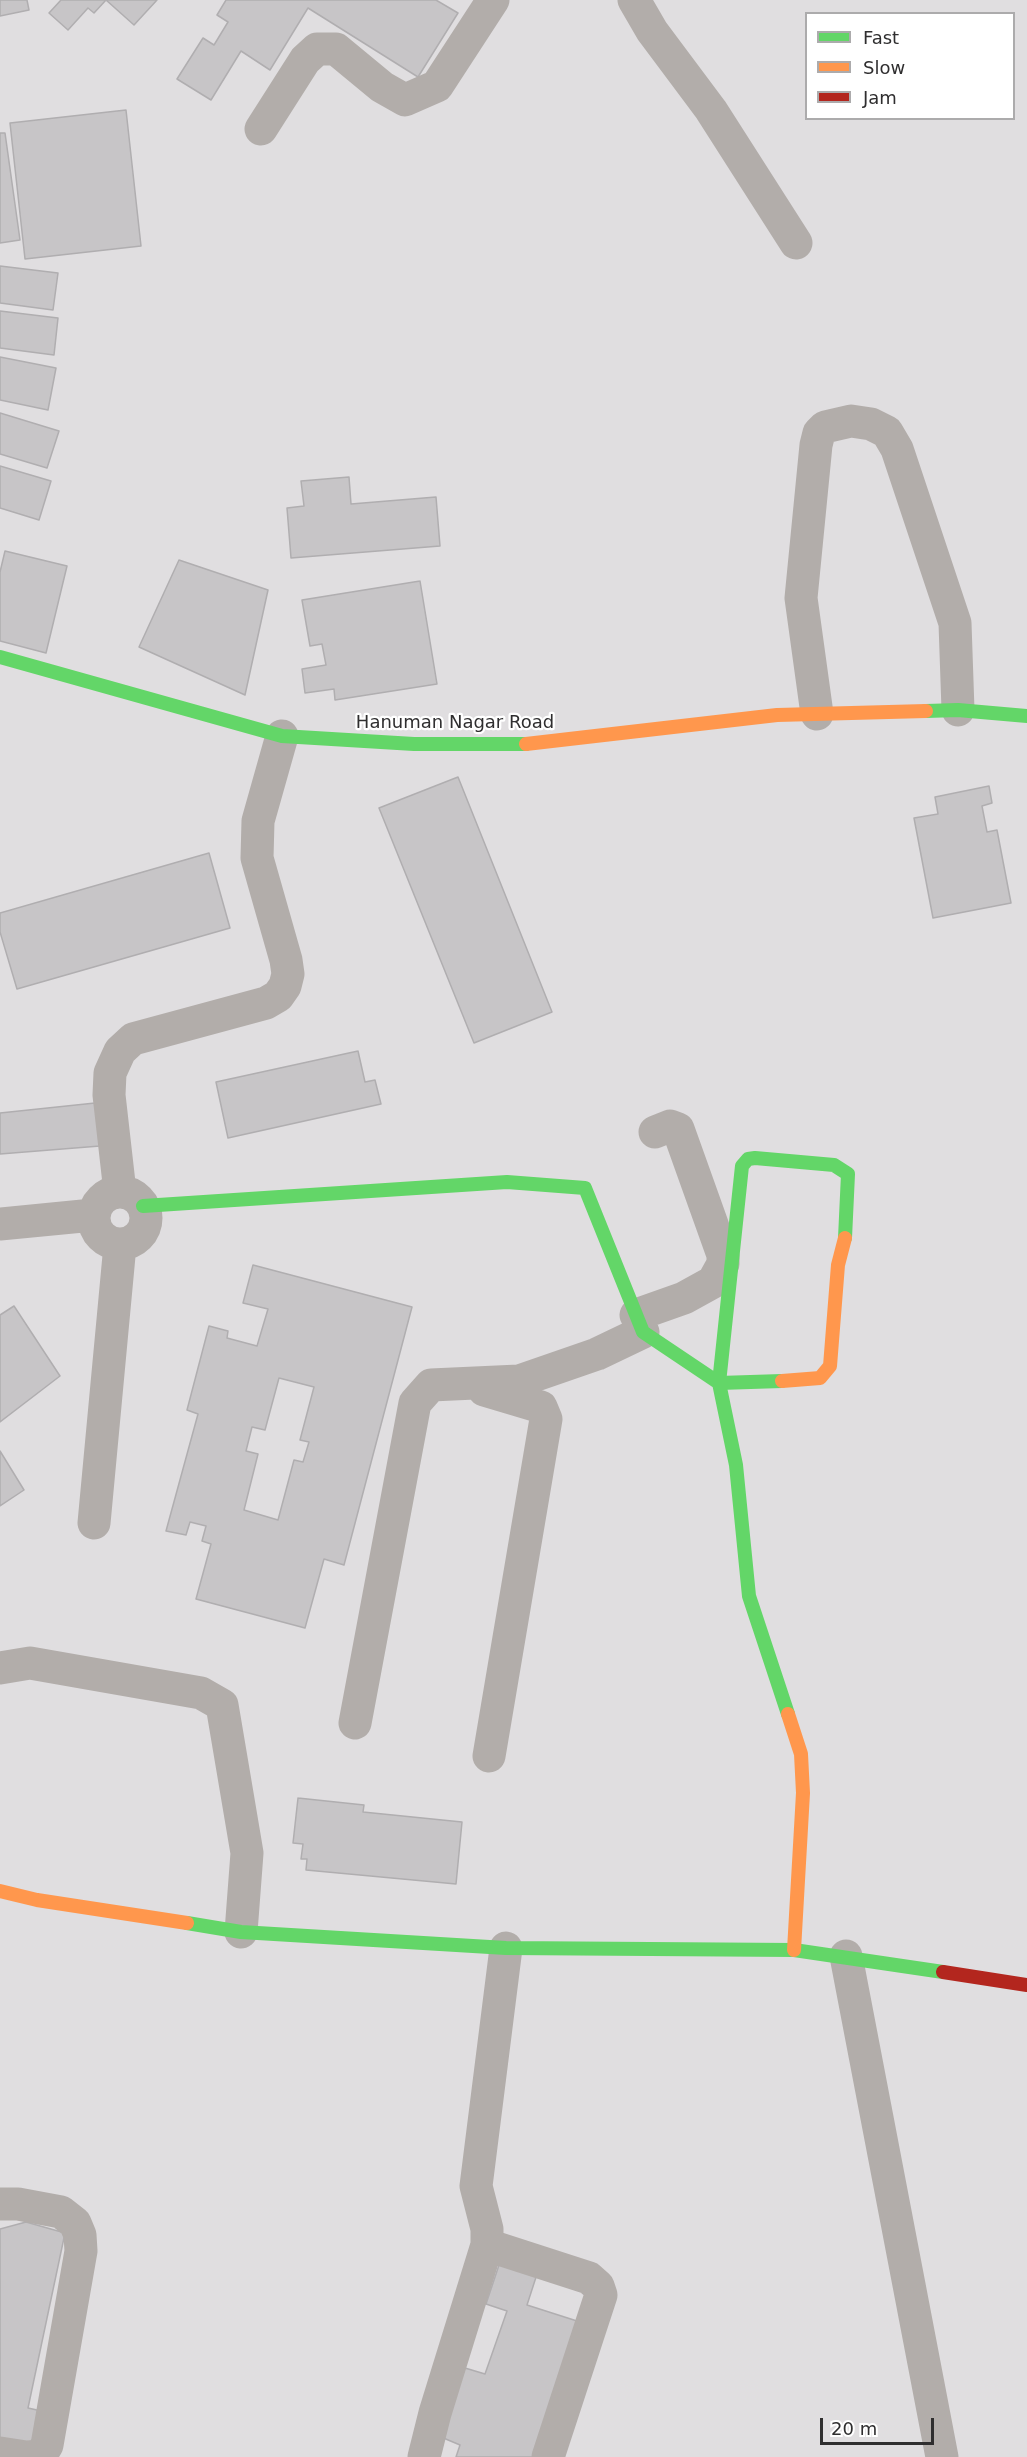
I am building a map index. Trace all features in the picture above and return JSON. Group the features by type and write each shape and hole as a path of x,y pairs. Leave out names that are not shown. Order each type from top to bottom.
{"street":[{"path":"261,129 305,60 317,49 336,49 382,87 405,100 437,86 493,0"},
{"path":"634,0 652,31 711,110 796,243"},
{"path":"818,714 801,598 816,445 819,433 825,427 851,421 871,424 887,432 897,449 956,623 958,710"},
{"name":"Hanuman Nagar Road","path":"0,657 282,736 414,744 542,744 777,715 958,710 1027,716"},
{"path":"282,736 258,821 257,858 286,960 288,974 285,986 278,996 266,1003 133,1039 120,1051 110,1073 109,1095 132,1199 146,1223 137,1239 120,1245 103,1239 94,1224 93,1215 100,1200 132,1199 507,1182 585,1188 640,1324 719,1383 820,1378 830,1366 838,1265 844,1248 849,1174 834,1165 755,1158 748,1160 742,1166 719,1383 736,1465 749,1596 801,1754 803,1793 794,1950"},
{"path":"355,1723 415,1403 431,1385 519,1381 597,1354 640,1324 713,1282 723,1264 723,1255 678,1129 670,1126 655,1132"},
{"path":"0,1224 93,1215"},
{"path":"94,1523 120,1245"},
{"path":"465,1385 541,1407 546,1419 489,1756"},
{"path":"0,1668 30,1663 201,1693 222,1705 247,1853 240,1932"},
{"path":"0,1891 37,1900 240,1932 506,1948 794,1950 846,1956 1027,1986"},
{"path":"424,2457 435,2412 487,2245 487,2229 476,2186 506,1948"},
{"path":"846,1956 942,2457"},
{"path":"0,2204 18,2204 61,2212 75,2223 80,2235 81,2251 47,2445 41,2455 27,2457 0,2452"},
{"path":"487,2245 589,2278 598,2286 601,2295 548,2457"}],"building":[{"path":"0,0 27,0 29,10 0,16"},
{"path":"61,0 106,0 94,13 88,8 68,30 49,13"},
{"path":"106,0 157,0 134,25"},
{"path":"226,0 436,0 458,13 418,77 308,8 270,70 241,51 211,100 177,79 203,38 214,45 228,22 217,15"},
{"path":"126,110 141,246 25,259 10,123"},
{"path":"0,133 5,133 20,240 0,243"},
{"path":"0,266 58,273 53,310 0,303"},
{"path":"0,311 58,318 54,355 0,348"},
{"path":"0,357 56,368 48,410 0,400"},
{"path":"0,413 59,431 47,468 0,454"},
{"path":"0,466 51,481 39,520 0,508"},
{"path":"349,477 351,504 436,497 440,546 291,558 287,508 304,506 301,481"},
{"path":"5,551 67,566 46,653 0,641 0,572"},
{"path":"179,560 268,590 245,695 139,647"},
{"path":"420,581 437,684 335,700 334,689 305,693 302,669 326,665 322,644 310,646 302,600"},
{"path":"458,777 552,1012 474,1043 379,808"},
{"path":"989,786 992,803 982,806 987,832 997,830 1011,903 933,918 914,818 938,814 935,797"},
{"path":"209,853 230,928 17,989 0,932 0,913"},
{"path":"358,1051 365,1082 375,1080 381,1104 228,1138 216,1082"},
{"path":"95,1103 100,1146 0,1154 0,1113"},
{"path":"253,1265 412,1307 344,1565 324,1559 305,1628 196,1599 211,1544 202,1541 206,1526 190,1522 186,1535 166,1531 198,1414 187,1410 209,1326 228,1331 227,1338 257,1346 268,1309 243,1303","holes":["279,1378 314,1387 300,1440 309,1442 303,1462 294,1460 278,1520 244,1510 258,1454 246,1451 252,1427 265,1430"]},
{"path":"14,1306 60,1376 0,1422 0,1315"},
{"path":"0,1451 24,1490 0,1506"},
{"path":"298,1798 364,1805 363,1812 462,1822 456,1884 306,1870 307,1859 301,1859 303,1844 293,1843"},
{"path":"26,2222 65,2233 28,2408 46,2412 39,2446 0,2438 0,2229"},
{"path":"501,2259 538,2271 527,2305 577,2321 537,2457 456,2457 460,2445 441,2437 465,2368 485,2374 507,2311 486,2304"}],"traffic: fast":[{"path":"0,657 282,736 414,744 526,744"},
{"path":"926,711 958,710 1027,716"},
{"path":"788,1714 749,1596 736,1465 719,1383 742,1166 748,1159 755,1158 834,1165 848,1174 845,1238"},
{"path":"143,1206 507,1182 585,1188 643,1332 719,1383 782,1381"},
{"path":"187,1923 241,1932 506,1948 794,1950 943,1972"}],"traffic: slow":[{"path":"526,744 777,715 926,711"},
{"path":"782,1381 820,1378 830,1366 838,1265 845,1238"},
{"path":"788,1714 801,1754 803,1793 794,1950"},
{"path":"0,1891 37,1900 187,1923"}],"traffic: jam":[{"path":"943,1972 1027,1985"}]}
